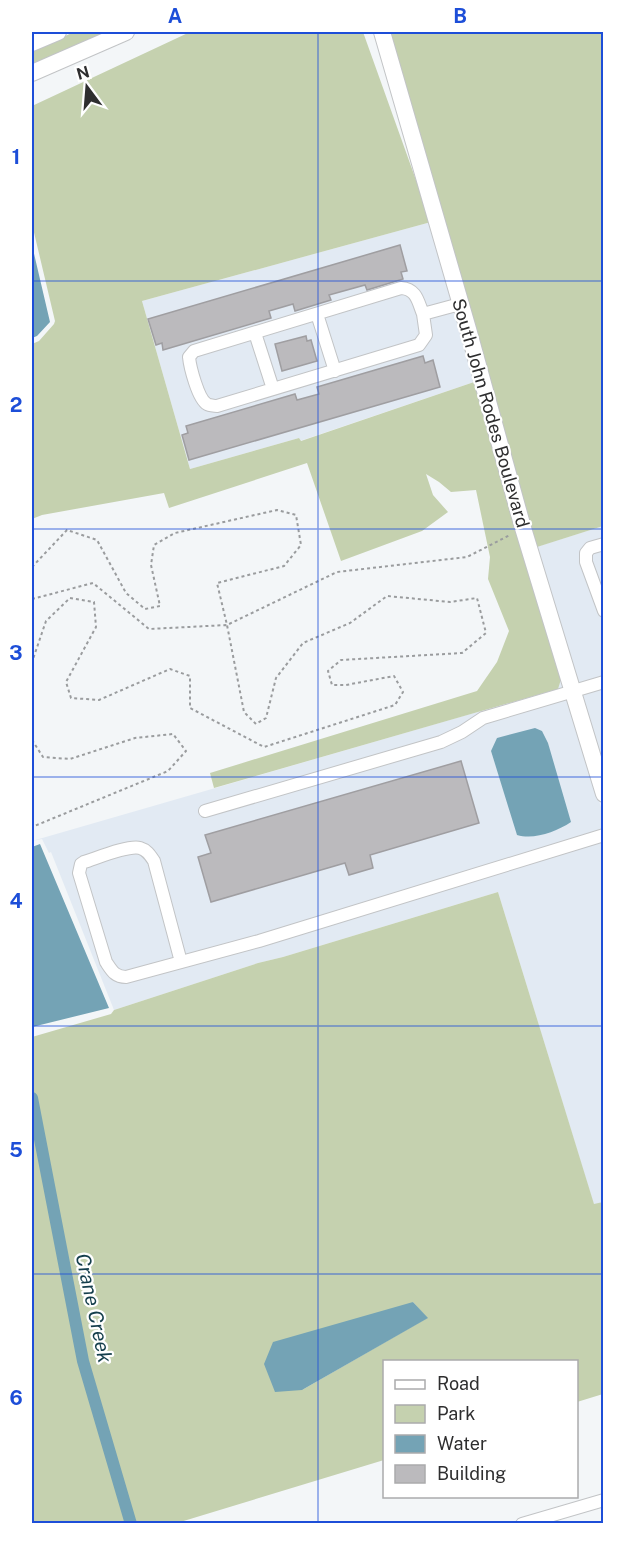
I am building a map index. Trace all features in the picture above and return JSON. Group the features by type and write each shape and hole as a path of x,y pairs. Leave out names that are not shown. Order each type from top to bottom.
{"main road":[{"path":"32,44 58,32"},
{"path":"32,73 126,32"},
{"name":"South John Rodes Boulevard","path":"382,32 523,528 603,794"}],"street":[{"path":"401,288 415,293 423,314 426,335 419,345 217,406 207,405 201,399 190,366 189,357 194,351 401,288"},
{"path":"423,314 460,303"},
{"path":"317,314 335,370"},
{"path":"255,333 273,389"},
{"path":"603,544 590,548 586,553 586,562 603,612"},
{"path":"205,811 441,742 483,718 603,682"},
{"path":"181,962 154,861 148,853 141,849 130,849 81,864 79,873 106,962 112,972 119,977 126,977 259,941 603,835"},
{"path":"522,1524 603,1500"}],"path":[{"path":"32,567 67,530 97,540 126,593 145,609 160,606 151,565 154,545 175,533 277,510 296,515 301,545 284,566 217,583 228,625 244,712 256,723 266,718 276,678 303,644 350,623 387,596 450,602 477,598 486,633 462,653 341,660 328,671 332,685 346,685 394,676 403,692 395,705 264,747 190,708 190,676 171,669 99,700 71,698 66,682 96,627 94,602 69,598 46,621 32,662"},
{"path":"32,599 93,583 149,630 228,625 337,572 466,557 523,528"},
{"path":"32,740 43,757 70,759 135,738 173,734 186,751 168,771 32,828"}],"shaded area":[{"path":"431,222 477,381 300,441 299,438 190,469 142,301"},
{"path":"603,526 603,774 536,547"},
{"path":"562,676 603,814 603,1202 594,1205 498,892 258,963 114,1010 51,852 49,853 42,839 32,841 557,689","holes":["548,743 551,757 518,835 491,751"]}],"green space":[{"path":"74,32 110,32 32,66 32,51"},
{"path":"190,32 363,32 431,222 142,301 190,469 299,438 301,441 477,381 562,676 558,689 214,788 210,773 477,691 497,662 509,631 488,579 490,557 476,490 451,492 426,474 433,495 448,512 422,531 341,561 307,463 169,508 164,493 42,515 32,519 32,344 39,341 55,321 32,224 32,106"},
{"path":"388,32 603,32 603,526 537,547"},
{"path":"498,892 594,1204 603,1202 603,1394 578,1402 578,1360 383,1360 383,1460 177,1523 32,1523 32,1037 111,1014 114,1010 258,963","holes":["413,1302 427,1318 302,1390"]}],"water":[{"path":"32,245 50,322 37,336 32,338"},
{"path":"535,728 542,731 548,743 571,822 545,834 524,836 517,835 491,751 497,738"},
{"path":"40,844 109,1008 32,1027 32,847"},
{"path":"413,1302 428,1318 302,1390 275,1392 264,1364 273,1342"}],"building":[{"path":"400,245 407,271 401,272 403,279 367,290 365,285 329,295 331,300 295,311 293,304 269,311 271,318 163,350 162,343 156,345 148,319"},
{"path":"306,336 307,341 311,340 317,361 282,371 275,344"},
{"path":"423,356 425,363 433,360 440,387 189,460 182,435 188,433 186,426 295,394 297,400 319,394 317,387"},
{"path":"461,761 479,823 370,855 373,868 349,875 345,863 211,902 198,857 211,853 205,835"}],"waterway":[{"name":"Crane Creek","path":"32,1098 83,1361 131,1524"}]}
